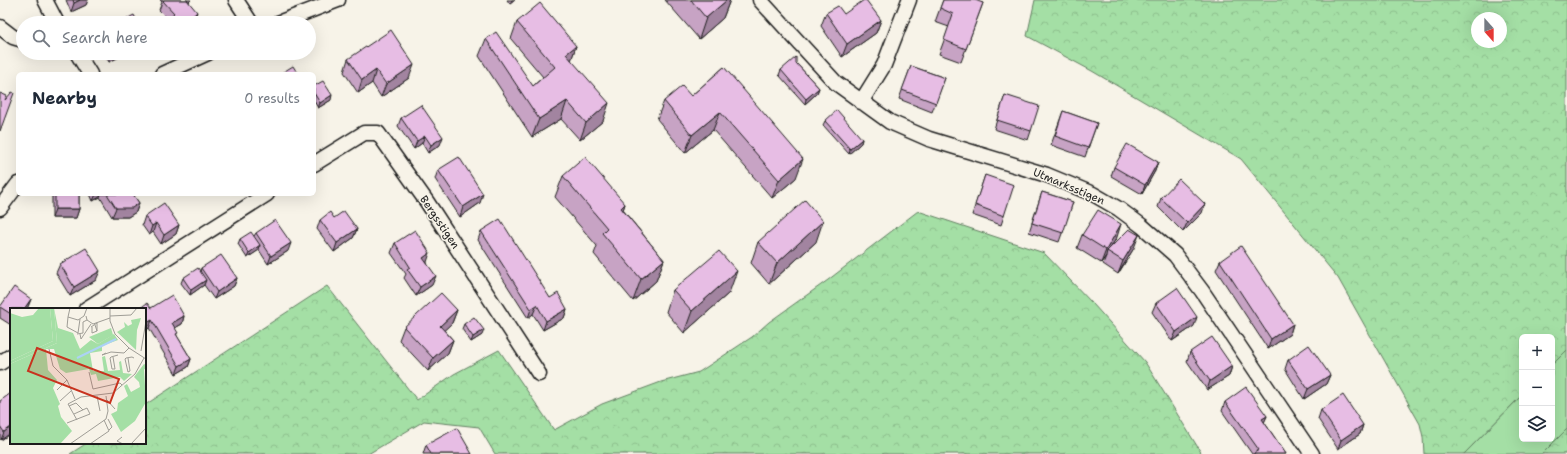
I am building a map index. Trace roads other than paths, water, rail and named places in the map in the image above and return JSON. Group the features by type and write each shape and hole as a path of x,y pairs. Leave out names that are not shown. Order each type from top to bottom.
{"street":[{"path":"45,0 53,16"},
{"path":"236,0 246,16"},
{"path":"296,16 338,0"},
{"name":"Utmarksstigen","path":"760,0 836,83 890,122 929,139 1047,175 1093,194 1119,208 1175,255 1202,291 1312,454"},
{"path":"861,102 884,65 909,0"},
{"path":"0,27 13,38 16,39"},
{"path":"81,60 89,72"},
{"path":"166,72 193,60"},
{"name":"Bergsstigen","path":"316,163 364,133 378,134 427,202 539,374"},
{"path":"0,208 16,187"},
{"path":"88,308 264,196"},
{"path":"0,363 10,357"}]}
